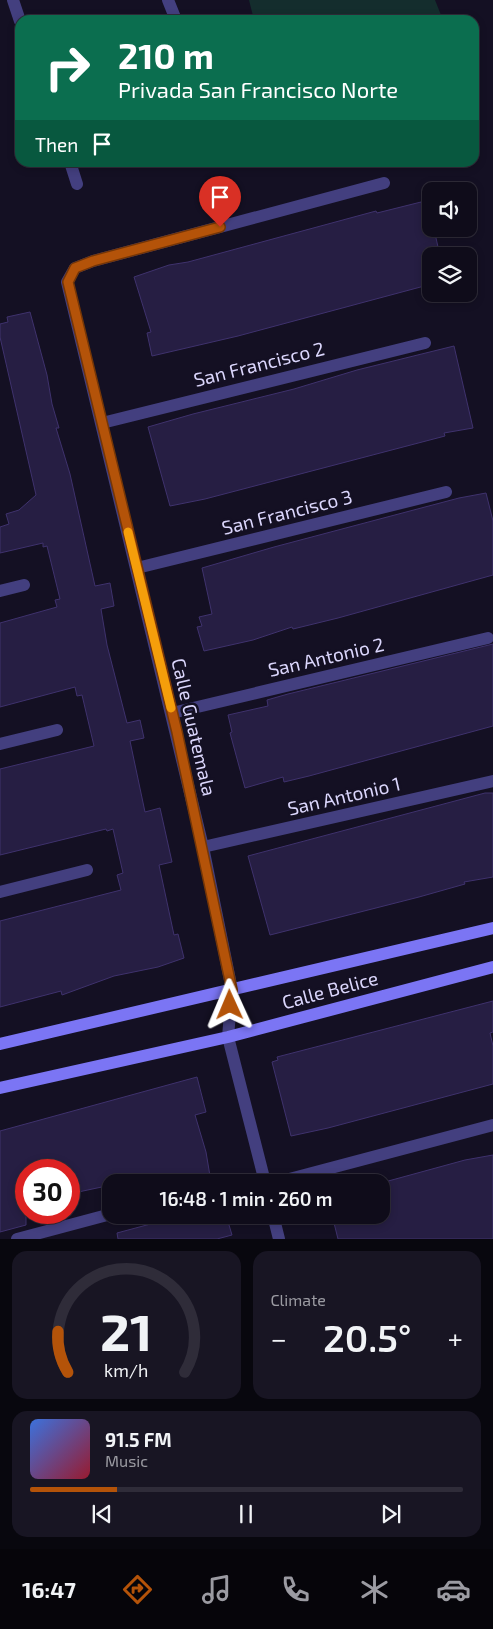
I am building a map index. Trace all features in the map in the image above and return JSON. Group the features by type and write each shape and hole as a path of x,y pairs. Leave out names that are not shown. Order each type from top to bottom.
{"street":[{"path":"13,0 18,15"},
{"path":"168,0 174,15"},
{"path":"72,167 77,184"},
{"name":"Calle Guatemala","path":"263,1174 228,1037 232,990 203,847 68,282 75,268 93,261 384,184"},
{"name":"San Francisco 2","path":"102,423 425,343"},
{"name":"San Francisco 3","path":"137,568 446,492"},
{"path":"0,591 24,585"},
{"name":"San Antonio 2","path":"172,713 488,638"},
{"path":"0,744 57,730"},
{"name":"San Antonio 1","path":"203,847 493,781"},
{"path":"0,892 87,870"},
{"name":"Calle Belice","path":"0,1044 493,928"},
{"name":"Calle Belice","path":"0,1088 228,1037 493,967"},
{"path":"308,1174 493,1124"},
{"path":"17,1239 102,1216"},
{"path":"275,1224 279,1239"}],"green space":[{"path":"249,0 435,0 441,15 253,15"}],"building":[{"path":"421,202 422,237 436,237 438,247 422,247 422,287 238,336 152,356 147,333 151,332 134,277 169,265 188,262 376,211 377,213"},
{"path":"30,312 47,375 52,404 59,428 56,428 70,474 95,586 110,583 114,606 101,609 107,645 127,723 140,720 144,738 130,741 145,812 160,808 172,862 159,865 174,935 178,934 184,958 158,967 114,976 62,995 61,991 0,1007 0,921 121,890 117,875 123,873 113,829 107,831 106,829 0,855 0,769 94,746 82,695 77,696 75,687 0,707 0,623 57,607 55,600 60,599 47,546 43,547 43,543 0,553 0,527 9,524 6,514 19,510 36,495 0,337 0,324 8,322 7,317"},
{"path":"454,346 473,428 444,433 445,436 205,499 170,506 148,427 294,389 357,370"},
{"path":"486,493 493,521 493,575 338,618 293,629 292,627 253,640 204,651 197,627 202,626 199,617 212,614 202,568 459,498"},
{"path":"493,644 493,726 309,776 284,782 283,777 245,788 230,733 232,732 228,715 268,706 267,700 288,694"},
{"path":"485,793 493,793 493,877 464,882 465,884 419,897 270,935 248,856"},
{"path":"493,1001 493,1032 490,1033 493,1046 493,1084 291,1136 272,1062 278,1060 277,1057"},
{"path":"197,1077 206,1112 195,1115 206,1152 210,1174 102,1174 102,1187 80,1192 80,1159 15,1159 15,1224 26,1225 0,1232 0,1131"},
{"path":"493,1155 493,1239 338,1239 334,1224 390,1224 390,1181 465,1160"},
{"path":"150,1224 229,1224 232,1235 217,1239 118,1239 117,1233"}],"slow traffic":[{"path":"128,532 171,708"}],"route":[{"path":"220,227 93,261 75,268 68,282 168,694 203,847 232,990 230,1005"}]}
